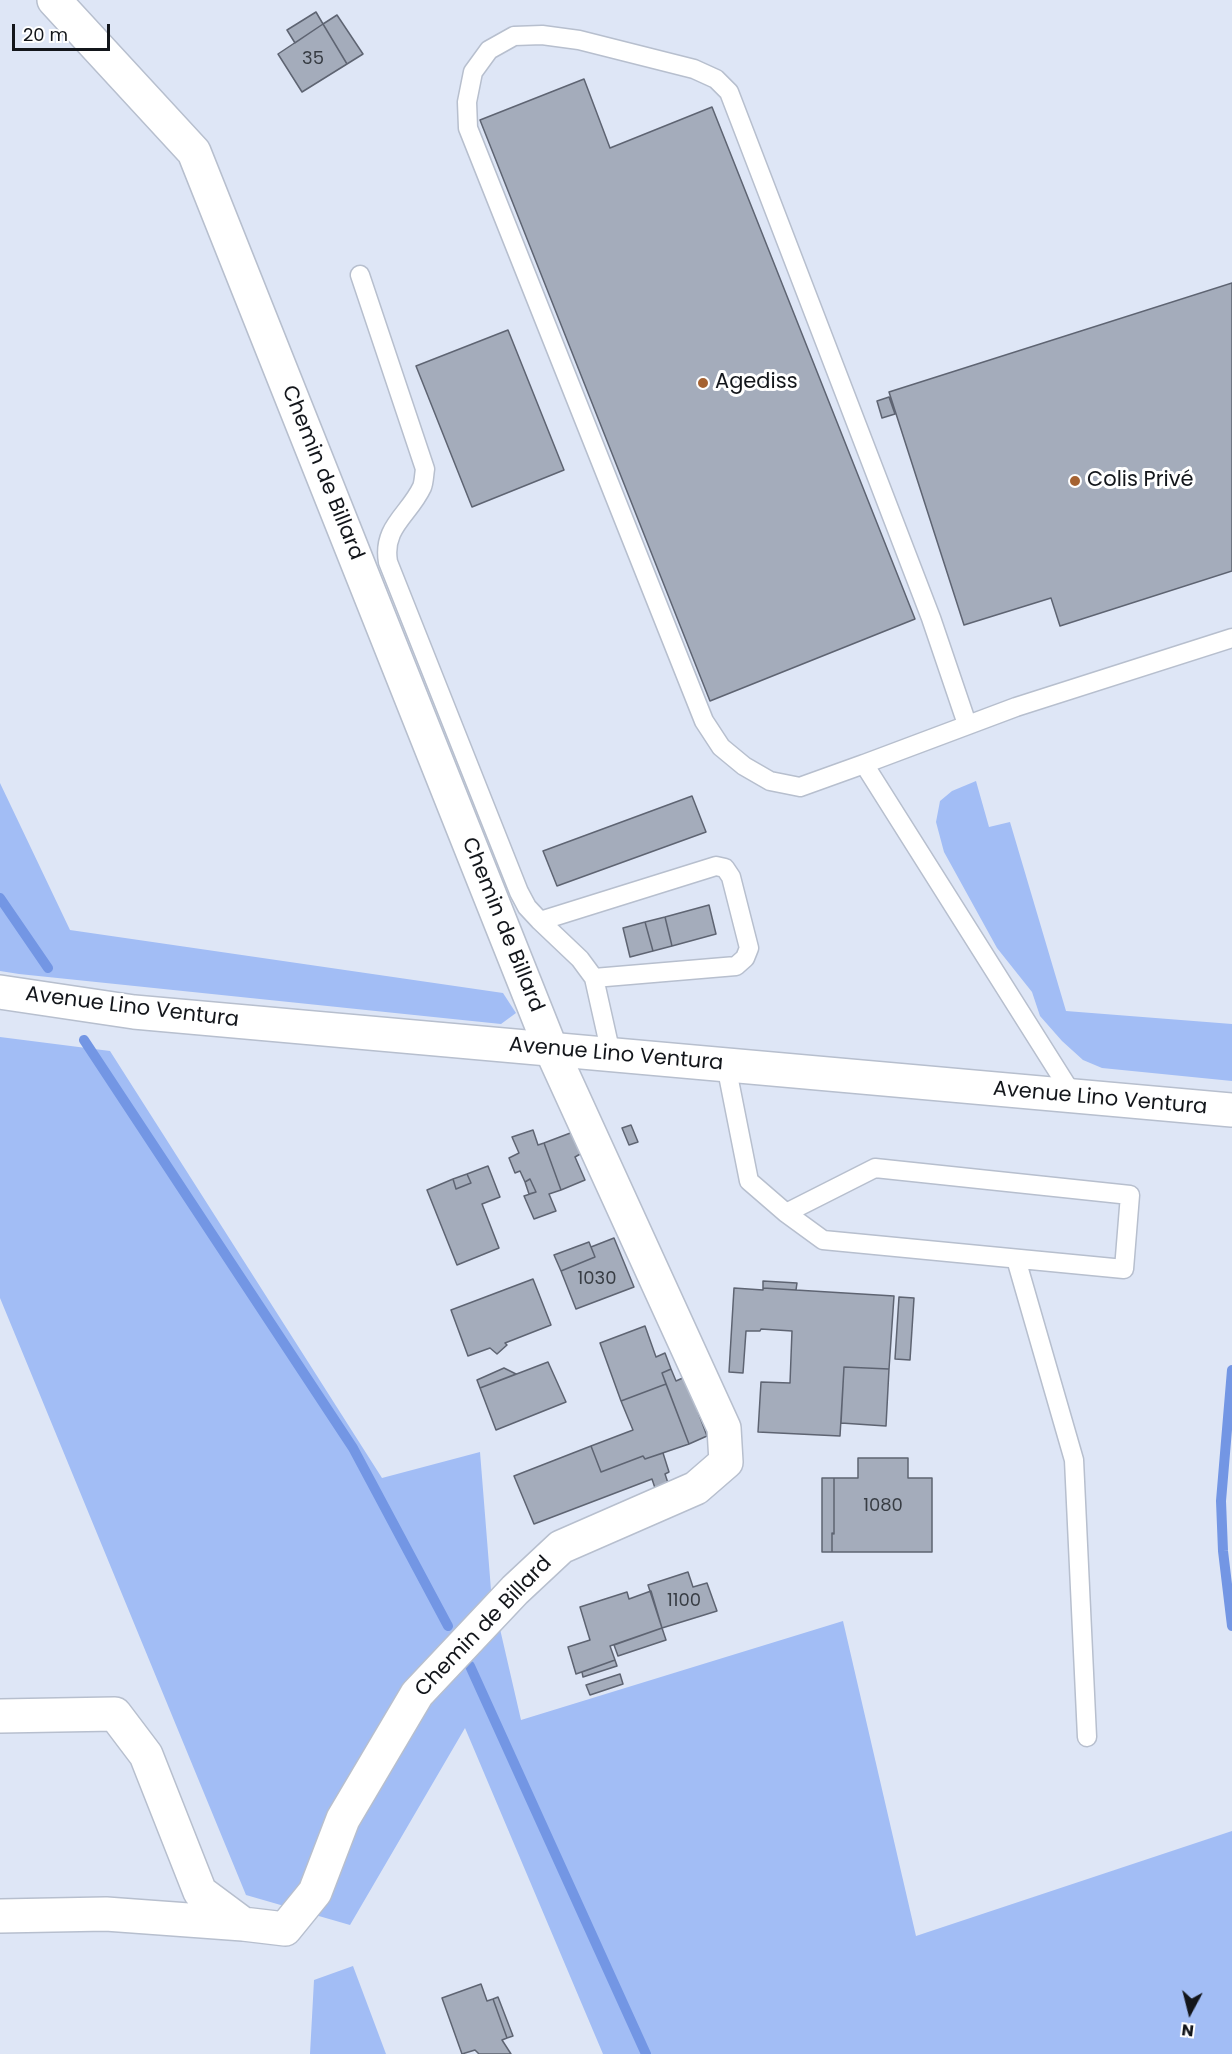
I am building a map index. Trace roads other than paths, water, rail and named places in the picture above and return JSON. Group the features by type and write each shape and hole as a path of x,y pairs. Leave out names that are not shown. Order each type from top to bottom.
{"street":[{"name":"Chemin de Billard","path":"0,1916 106,1914 285,1929 315,1892 343,1819 417,1694 515,1590 561,1547 696,1488 726,1462 724,1428 551,1048 194,152 54,0"},
{"name":"Avenue Lino Ventura","path":"0,992 134,1012 1232,1110"},
{"name":"Chemin de Billard","path":"0,1716 114,1714 146,1755 200,1892 243,1924"}],"lane":[{"path":"967,724 931,618 729,92 716,79 694,69 579,40 542,35 514,36 489,50 473,72 467,102 468,128 704,722 721,747 744,766 770,780 800,787 1016,707 1232,638"},
{"path":"360,275 425,469 422,486 391,532 386,548 388,562 519,892 527,907 580,959 594,978 611,1054"},
{"path":"864,764 1074,1097"},
{"path":"540,921 716,866 726,868 731,877 749,948 745,958 736,966 594,978"},
{"path":"726,1065 749,1181 786,1213 824,1240 1124,1269 1130,1195 875,1168 786,1213"},
{"path":"1016,1259 1074,1460 1087,1737"}],"waterway":[{"path":"0,898 48,968"},
{"path":"84,1040 353,1448 448,1626"},
{"path":"1232,1370 1221,1501 1223,1551 1232,1626"},
{"path":"470,1666 646,2054"}],"place":[{"name":"Agediss","path":"703,383"},
{"name":"Colis Privé","path":"1075,481"}]}
